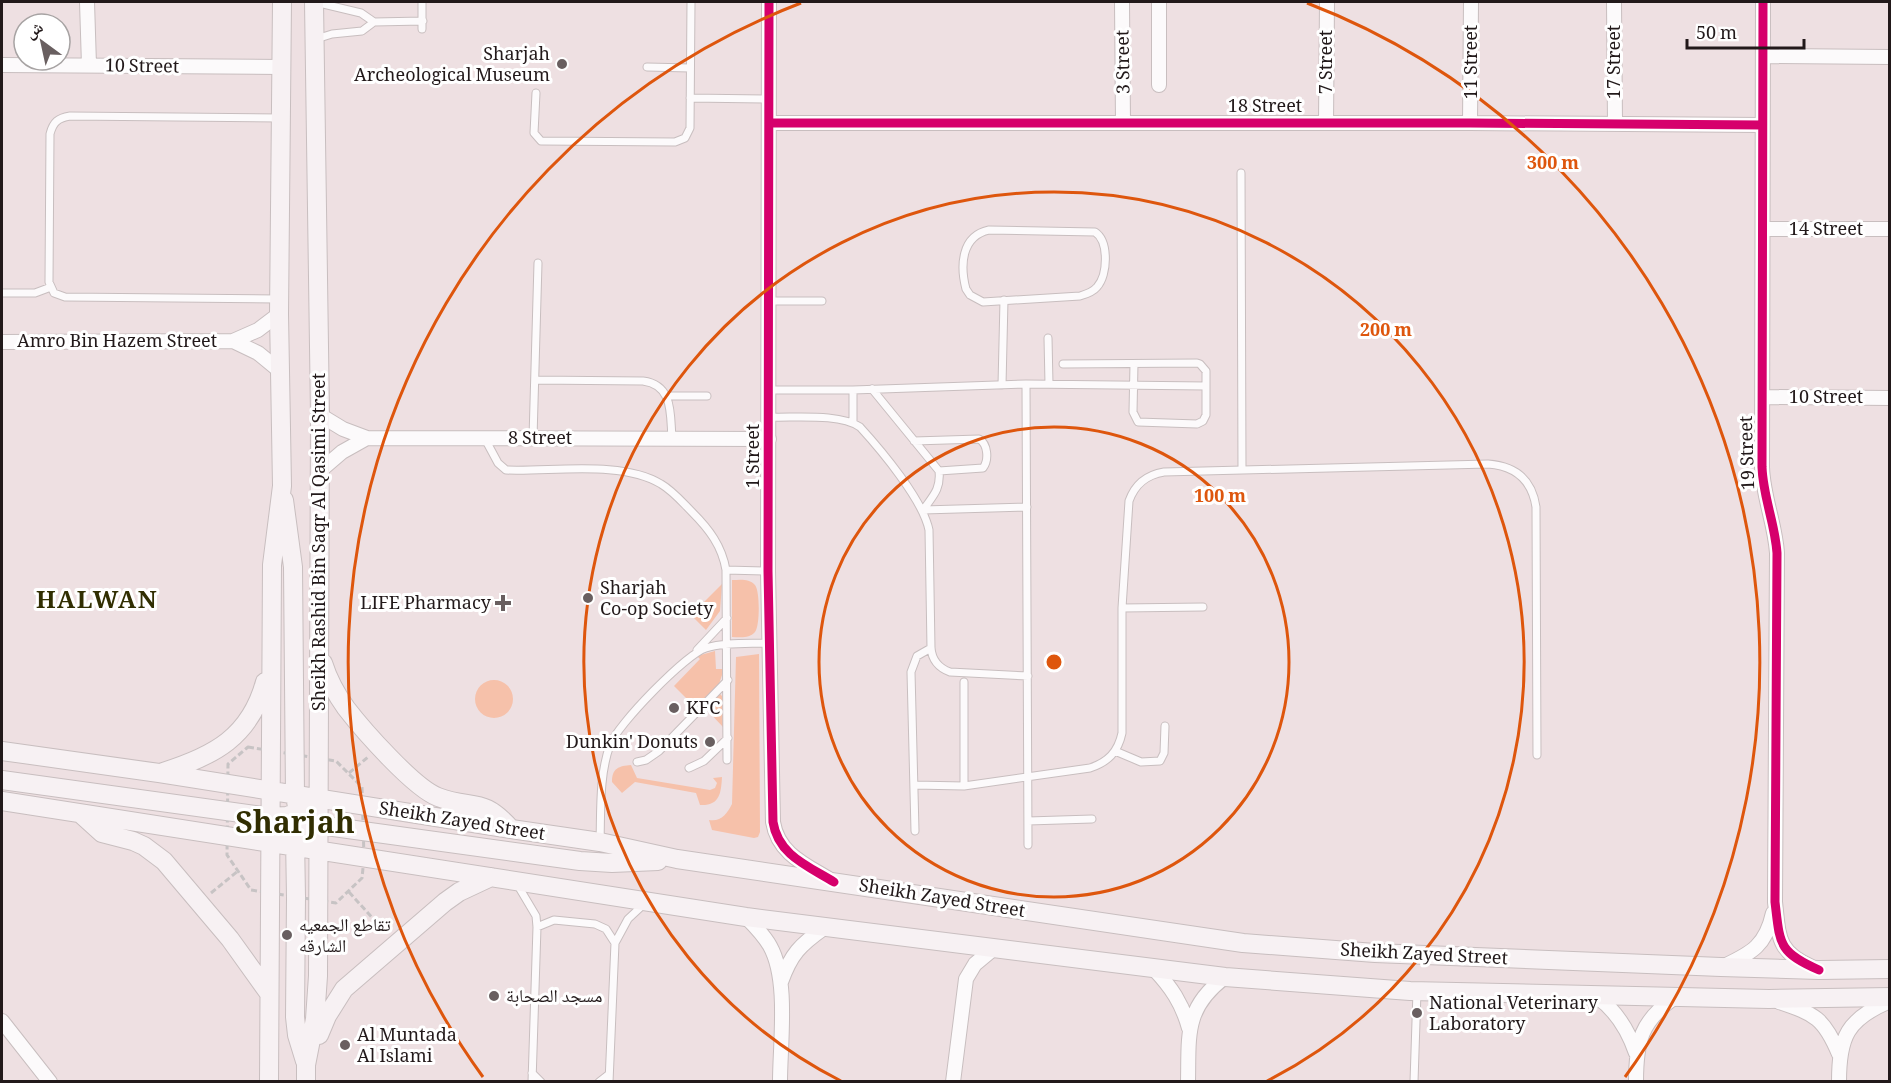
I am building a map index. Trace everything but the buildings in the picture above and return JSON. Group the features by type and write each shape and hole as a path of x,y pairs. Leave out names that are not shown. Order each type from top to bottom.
{"main road":[{"name":"Sheikh Rashid Bin Saqr Al Qasimi Street","path":"282,2 279,306 282,486 273,541 270,790 295,826 319,851 318,976 315,1019 306,1073"},
{"name":"Sheikh Rashid Bin Saqr Al Qasimi Street","path":"269,1082 270,843 295,826 319,799 321,415 314,2"},
{"path":"282,486 293,567 295,1017 306,1073"},
{"path":"319,651 335,690 346,708 411,778 428,792 449,800 489,808 500,816 511,830"},
{"path":"159,773 202,758 247,724 259,703 271,660"},
{"name":"Sheikh Zayed Street","path":"2,751 159,773 511,830 600,842 677,859 1243,943 1375,953 1720,967 1820,970 1890,969"},
{"path":"2,780 242,813 295,826 347,828 580,861 634,862 677,859"},
{"path":"242,813 249,809 252,801 248,787"},
{"name":"Sheikh Zayed Street","path":"7,805 270,843 295,826 319,851 824,928 1225,977 1418,992 1597,997 1890,999"},
{"path":"81,814 102,833 133,841 164,861 236,946 268,992"},
{"path":"342,854 336,847 336,837 347,828"},
{"path":"306,1073 327,1016 335,1001 350,983 445,902 467,888 491,878"}],"street":[{"path":"87,2 89,65"},
{"name":"1 Street","path":"769,2 768,571 774,830 781,846 787,852 834,882"},
{"name":"3 Street","path":"1122,2 1123,123"},
{"path":"1159,2 1159,86"},
{"name":"7 Street","path":"1326,123 1327,2"},
{"name":"11 Street","path":"1470,123 1471,2"},
{"name":"17 Street","path":"1614,2 1615,123"},
{"name":"19 Street","path":"1763,2 1762,480 1777,553 1775,902"},
{"path":"1763,56 1890,57"},
{"name":"10 Street","path":"2,64 282,68"},
{"name":"18 Street","path":"769,123 1762,125"},
{"name":"14 Street","path":"1763,229 1890,229"},
{"name":"Amro Bin Hazem Street","path":"2,342 233,341 258,330 279,306"},
{"name":"Amro Bin Hazem Street","path":"233,341 258,353 280,371"},
{"name":"10 Street","path":"1763,397 1890,398"},
{"path":"321,415 343,429 367,438"},
{"name":"8 Street","path":"321,470 342,452 367,438 769,439"},
{"path":"1720,967 1749,953 1761,942 1770,927 1775,902"},
{"path":"1775,902 1779,933 1786,950 1799,961 1820,970"},
{"path":"746,917 770,945 781,982 780,1082"},
{"path":"781,982 796,950 824,928"},
{"path":"952,1082 966,979 975,964 993,949"},
{"path":"1154,969 1167,982 1180,1001 1189,1030"},
{"path":"1188,1082 1189,1030 1194,1014 1200,1000 1211,987 1225,977"},
{"path":"1597,997 1607,1004 1621,1021 1632,1040 1636,1053 1636,1082"},
{"path":"1636,1053 1645,1027 1663,1005 1675,997"},
{"path":"1769,999 1800,1009 1818,1019 1831,1036 1839,1054"},
{"path":"1839,1082 1839,1054 1846,1035 1857,1019 1890,999"},
{"path":"2,1021 50,1082"}],"lane":[{"path":"314,2 362,13 374,22"},
{"path":"422,2 422,30"},
{"path":"536,93 534,133 538,140 545,142 680,141 685,138 690,128 691,2"},
{"path":"314,40 333,34 362,30 374,22 423,21"},
{"path":"647,67 690,68"},
{"path":"690,99 769,99"},
{"path":"279,306 65,297 54,292 51,288 50,134 53,124 60,118 70,116 282,118"},
{"path":"1241,173 1242,470"},
{"path":"989,230 1090,231 1100,235 1104,245 1104,271 1097,288 1080,296 1004,300 983,302 970,295 966,289 964,252 975,235 989,230"},
{"path":"533,438 538,263"},
{"path":"2,293 35,293 51,288"},
{"path":"1002,385 1004,300"},
{"path":"769,301 822,301"},
{"path":"1048,338 1048,384"},
{"path":"1063,364 1134,364 1200,364 1206,371 1206,415 1201,423 1142,423 1133,416 1134,364"},
{"path":"535,381 643,381 655,384 667,396 672,438"},
{"path":"1026,384 1028,845"},
{"path":"769,390 853,390 1026,384 1206,386"},
{"path":"872,389 939,471 940,483 923,510"},
{"path":"853,390 854,422"},
{"path":"667,396 707,396"},
{"path":"769,417 839,419 854,422 865,433 923,510 929,530 931,648 939,666 950,672 1028,676"},
{"path":"484,438 498,463 507,470 616,470 639,474 669,489 705,525 719,546 726,570 727,760"},
{"path":"914,441 979,440 984,442 986,464 983,468 939,471"},
{"path":"914,785 964,786 1090,768 1100,765 1116,751 1122,733 1122,608 1127,509 1131,493 1136,487 1148,476 1164,472 1488,464 1512,468 1522,475 1529,484 1536,507 1537,755"},
{"path":"923,510 1027,507"},
{"path":"726,570 768,571"},
{"path":"1122,608 1203,607"},
{"path":"600,842 606,762 612,739 628,717 727,618"},
{"path":"693,654 706,648 771,643"},
{"path":"915,831 911,672 917,656 931,648"},
{"path":"637,762 653,756 728,680"},
{"path":"964,682 964,786"},
{"path":"1116,751 1141,762 1160,761 1164,753 1165,726"},
{"path":"689,768 704,761 728,738"},
{"path":"1028,821 1092,819"},
{"path":"516,881 536,916 537,927 532,1082"},
{"path":"599,1082 609,1078 615,943 628,919 649,901"},
{"path":"537,927 554,920 595,924 606,929 615,943"},
{"path":"1414,1082 1418,992"},
{"path":"532,1073 541,1082"}],"path":[{"path":"348,773 380,746"},
{"path":"199,902 238,871"},
{"path":"349,892 396,943"}],"shaded area":[{"path":"732,580 750,581 757,588 759,616 757,629 747,637 732,637"},
{"path":"722,584 720,611 706,630 691,615"},
{"path":"715,651 716,669 724,669 719,684 696,708 674,686 700,659 697,656"},
{"path":"759,654 760,832 758,837 754,838 712,830 709,820 717,820 723,816 732,804 736,657"},
{"path":"494,680 501,681 507,686 512,692 512,706 507,712 501,717 494,718 487,717 481,712 476,706 475,699 476,692 481,686 487,681"},
{"path":"720,694 722,696 723,727 705,708"},
{"path":"631,765 637,778 710,790 715,788 717,783 713,778 722,777 720,793 712,803 700,805 696,793 635,782 622,793 612,782 613,774 620,767"}],"cycle path":[{"path":"769,2 768,571 773,822 781,843 788,851 805,865 834,882"},
{"path":"1763,2 1762,467 1764,489 1777,553 1775,902 1778,928 1783,945 1796,958 1819,970"},
{"path":"769,123 1762,125"}],"place":[{"name":"Sharjah Archeological Museum","path":"562,64"},
{"name":"Sharjah Co-op Society","path":"588,598"},
{"name":"LIFE Pharmacy","path":"503,603"},
{"name":"KFC","path":"674,708"},
{"name":"Dunkin' Donuts","path":"710,742"},
{"name":"تقاطع الجمعيه الشارقه","path":"287,935"},
{"name":"مسجد الصحابة","path":"494,996"},
{"name":"National Veterinary Laboratory","path":"1417,1013"},
{"name":"Al Muntada Al Islami","path":"345,1045"}],"district":[{"name":"HALWAN","path":"97,600"},
{"name":"Sharjah","path":"295,823"}]}
